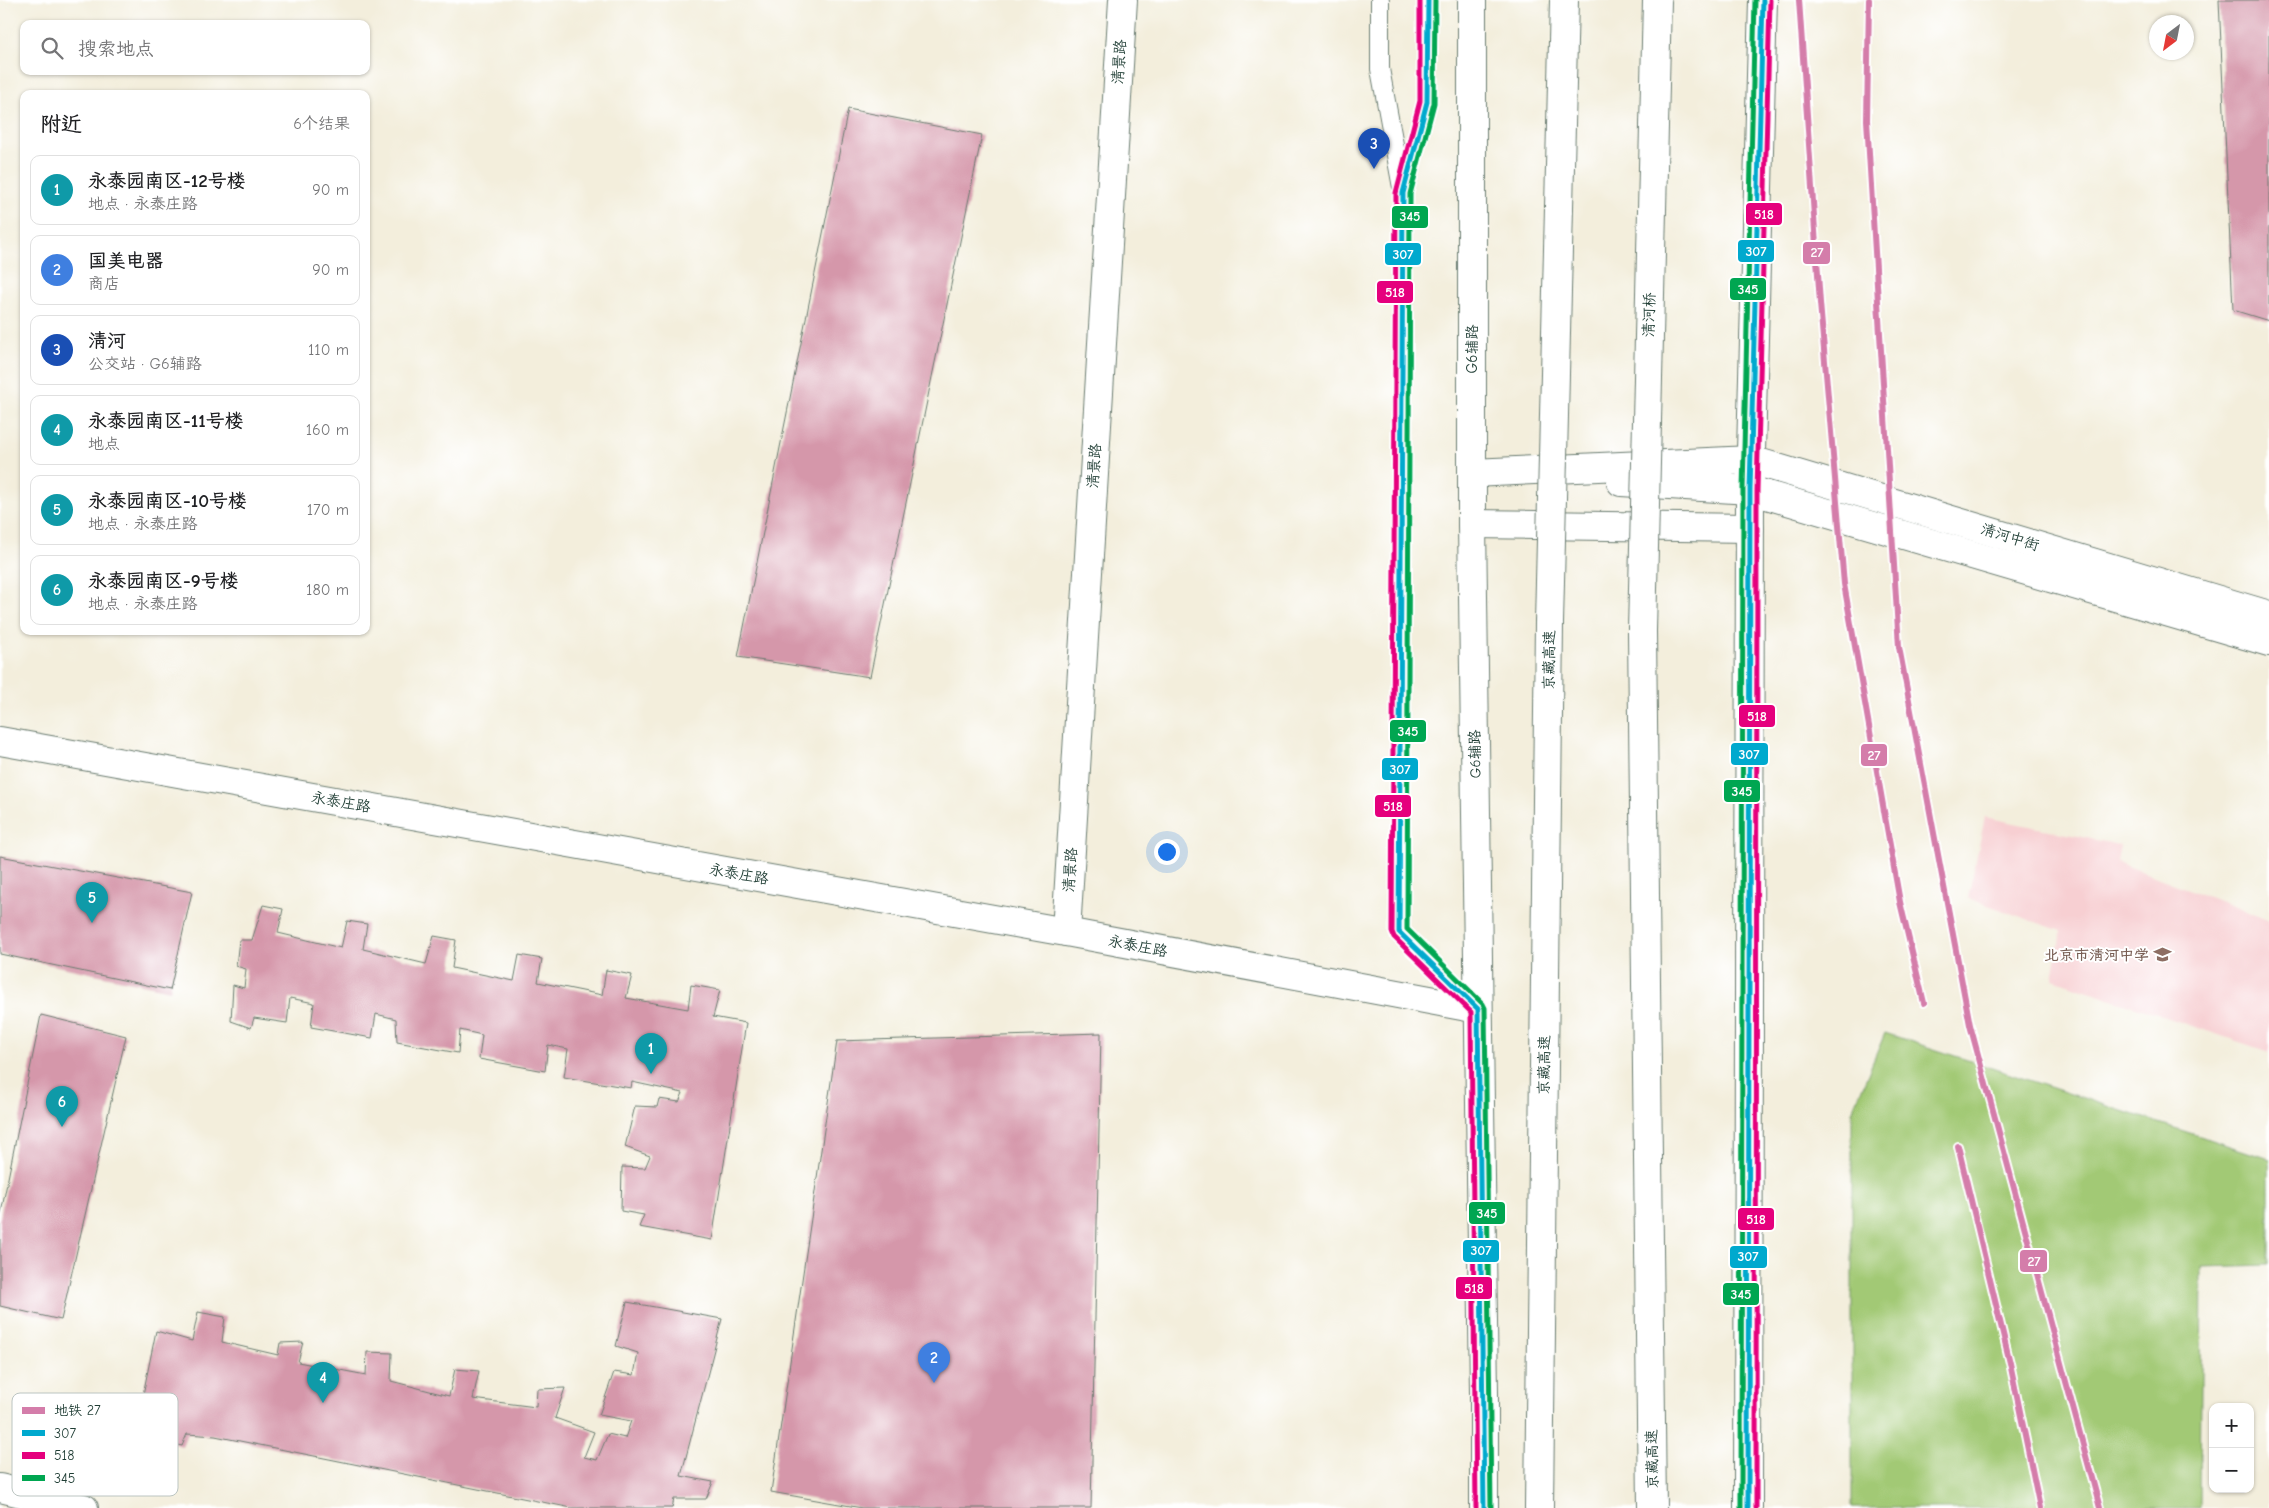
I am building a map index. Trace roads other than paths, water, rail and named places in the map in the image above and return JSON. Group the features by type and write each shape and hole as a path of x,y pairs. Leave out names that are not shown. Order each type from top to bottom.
{"main road":[{"name":"清景路","path":"1066,932 1123,0"},
{"name":"G6辅路","path":"1472,0 1472,524 1484,1508"},
{"name":"京藏高速","path":"1540,1508 1550,622 1564,0"},
{"name":"清河桥","path":"1642,630 1656,0"},
{"path":"1748,1508 1750,490 1763,0"},
{"name":"清河中街","path":"1472,473 1751,460 2269,615"},
{"name":"清河中街","path":"1472,473 1750,490 2269,642"},
{"path":"1472,524 1750,528"},
{"name":"京藏高速","path":"1642,630 1652,1508"},
{"name":"永泰庄路","path":"0,741 1066,932 1478,1009"},
{"path":"34,1496 84,1508"}],"lane":[{"path":"1380,0 1380,69 1403,194 1399,932 1478,1009"},
{"path":"1403,194 1427,102 1428,0"}],"metro line":[{"name":"27","path":"1799,0 1820,303 1844,584 1900,902 1924,1003"},
{"name":"27","path":"1869,0 1867,120 1899,647 1970,1025 2100,1508"},
{"name":"27","path":"1958,1146 2010,1363 2040,1508"}],"place":[{"name":"清河","path":"1374,169"},
{"name":"永泰园南区-10号楼","path":"92,923"},
{"name":"北京市清河中学","path":"2163,955"},
{"name":"永泰园南区-12号楼","path":"651,1074"},
{"name":"永泰园南区-9号楼","path":"62,1127"},
{"name":"国美电器","path":"934,1383"},
{"name":"永泰园南区-11号楼","path":"323,1403"}]}
